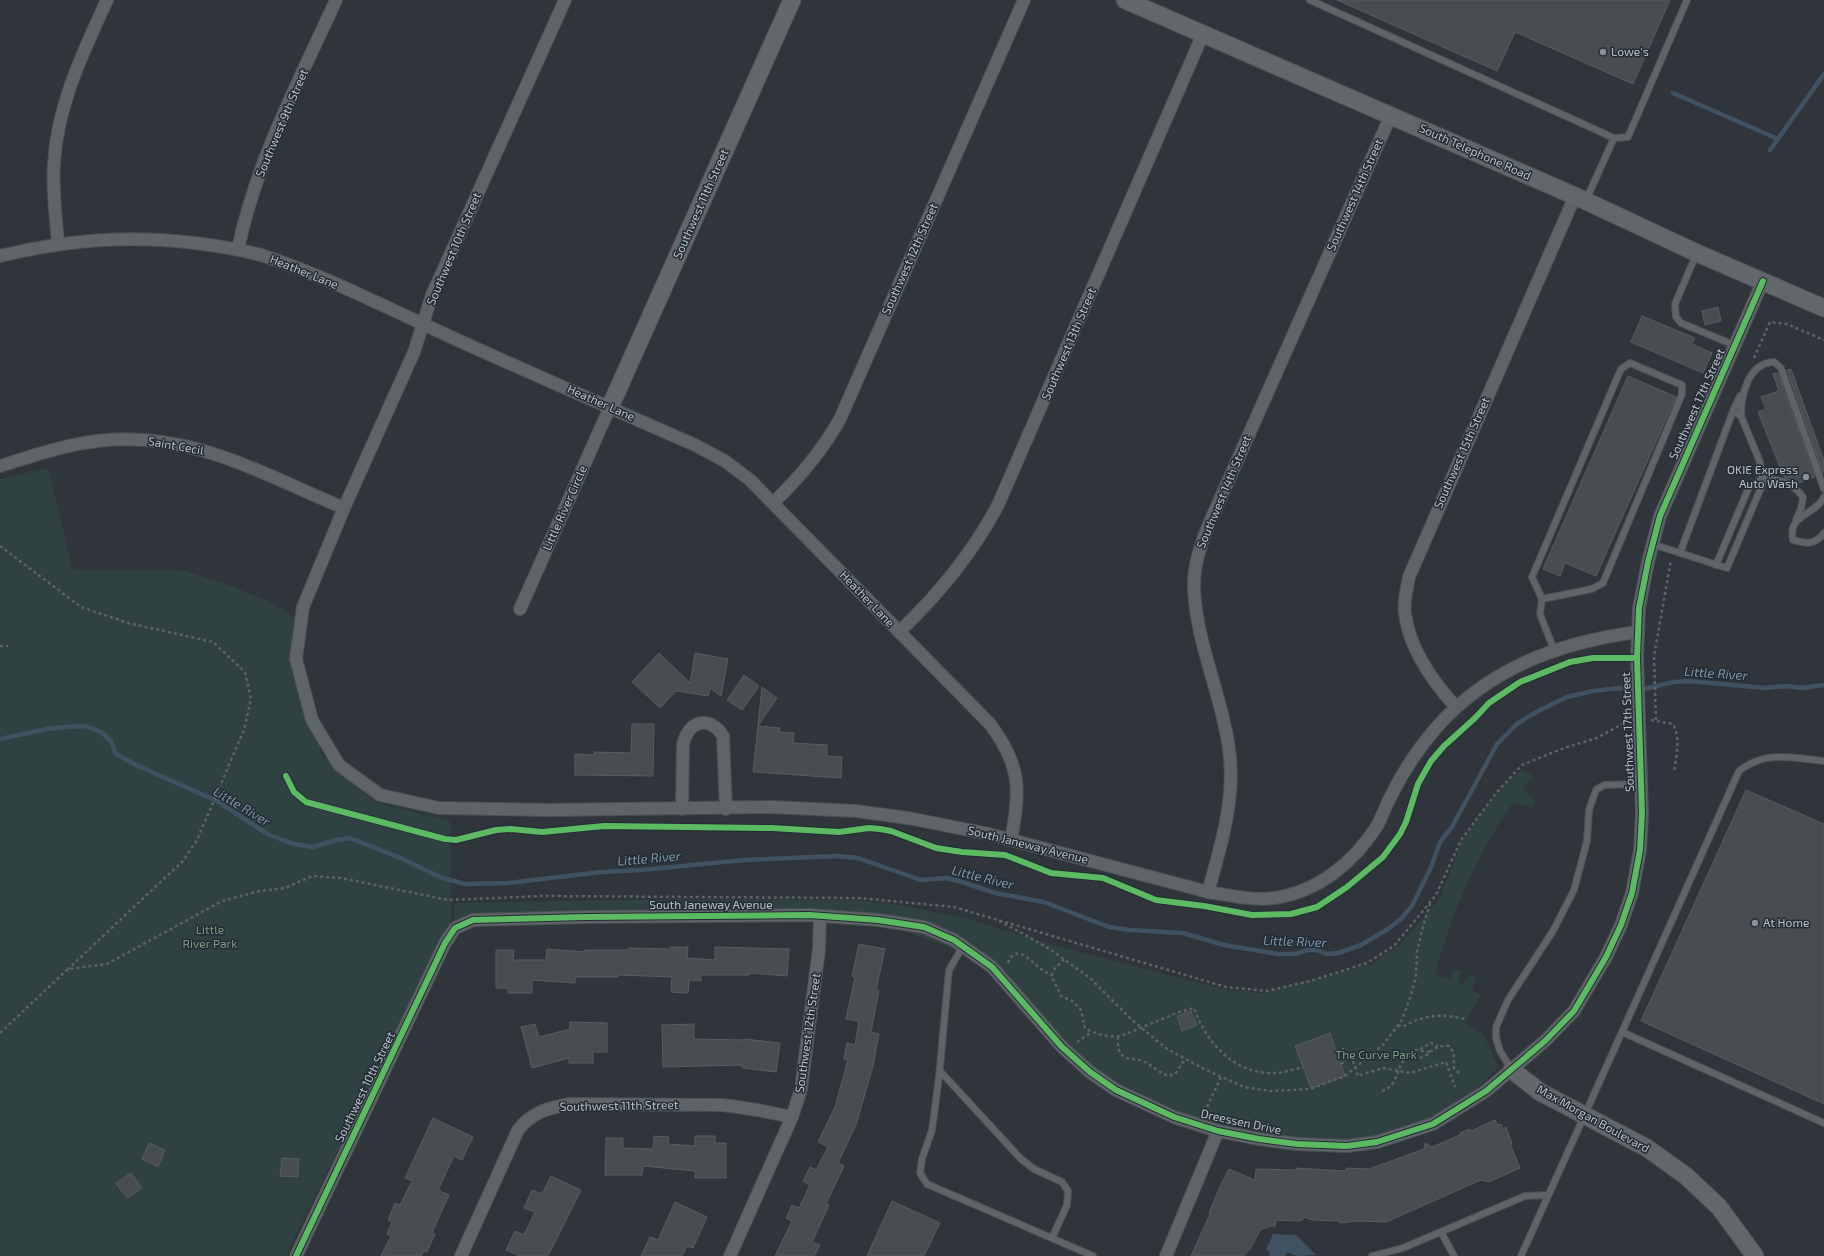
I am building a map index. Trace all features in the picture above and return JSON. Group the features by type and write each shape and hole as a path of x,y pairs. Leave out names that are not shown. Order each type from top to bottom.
{"street":[{"path":"58,243 54,204 53,165 60,115 69,86 107,0"},
{"name":"Southwest 9th Street","path":"238,249 244,220 262,166 336,0"},
{"name":"Southwest 10th Street","path":"319,565 414,352 432,295 565,0"},
{"name":"Southwest 11th Street","path":"610,407 792,0"},
{"name":"Southwest 12th Street","path":"773,503 796,481 830,436 840,419 1024,0"},
{"name":"South Telephone Road","path":"1125,0 1580,198 1697,253 1824,308"},
{"name":"Southwest 13th Street","path":"899,632 944,587 969,554 998,505 1203,34"},
{"name":"Southwest 14th Street","path":"1208,892 1225,828 1230,798 1231,776 1230,749 1198,617 1194,587 1198,556 1212,515 1391,115"},
{"name":"Southwest 15th Street","path":"1456,707 1418,658 1404,613 1405,596 1409,577 1580,198"},
{"name":"Heather Lane","path":"0,256 58,243 110,239 176,241 238,249 263,256 302,270 695,445 725,461 750,480 773,503 990,724 1004,742 1011,758 1018,796 1011,840"},
{"name":"Southwest 17th Street","path":"1512,1070 1545,1041 1574,1011 1606,957 1621,925 1632,893 1640,850 1641,784 1637,668 1639,608 1652,544 1660,516 1763,281"},
{"name":"Little River Circle","path":"520,610 610,407"},
{"name":"Saint Cecil","path":"0,466 38,454 82,444 126,439 155,441 186,445 229,458 344,508"},
{"name":"South Janeway Avenue","path":"319,565 303,607 296,659 312,720 339,765 380,795 439,808 548,810 772,807 856,810 908,818 989,834 1208,892 1235,896 1273,898 1309,887 1345,865 1356,855 1377,825 1396,786 1417,751 1456,707 1474,693 1513,667 1554,650 1605,636 1638,632"},
{"path":"682,809 683,745 685,736 689,728 695,724 704,723 719,729 723,736 726,808"},
{"name":"Southwest 12th Street","path":"730,1256 792,1117 801,1089 805,1071 819,949 820,916"},
{"name":"South Janeway Avenue","path":"455,928 473,920 594,917 820,916 878,920 924,927 963,946"},
{"name":"Southwest 10th Street","path":"296,1256 445,944 455,928"},
{"name":"Dreessen Drive","path":"963,946 992,967 1062,1048 1090,1072 1116,1090 1174,1117 1218,1131 1259,1139 1297,1144 1347,1146 1378,1142 1433,1124 1486,1091 1512,1070"},
{"name":"Max Morgan Boulevard","path":"1512,1070 1540,1092 1647,1148 1686,1176 1719,1207 1755,1256"},
{"name":"Southwest 11th Street","path":"461,1256 518,1130 525,1121 536,1113 552,1107 570,1104 723,1105 792,1117"},
{"path":"1166,1256 1218,1131"}],"lane":[{"path":"1310,0 1614,138 1628,137 1687,0"},
{"path":"1580,198 1614,138"},
{"path":"1697,253 1675,304 1676,317 1681,323 1734,345"},
{"path":"1680,553 1733,411 1756,369 1765,362 1774,362 1781,368 1824,489"},
{"path":"1542,599 1592,589 1603,583 1682,394 1682,385 1630,363 1621,369 1532,577 1542,599 1540,614 1554,650"},
{"path":"1652,544 1727,568 1761,481 1760,462 1741,416 1741,400 1744,389"},
{"path":"1733,411 1741,416"},
{"path":"1716,565 1749,487 1761,481 1776,478 1797,489 1803,497 1801,509 1791,532 1793,540 1808,544 1819,540 1824,533"},
{"path":"1795,522 1814,509 1822,502 1824,497"},
{"path":"1521,1256 1739,772 1750,762 1772,756 1824,761"},
{"path":"1512,1070 1500,1051 1496,1038 1496,1028 1508,1000 1553,931 1574,890 1587,842 1589,810 1596,790 1604,785 1641,784"},
{"path":"963,946 950,970 940,1071 932,1130 922,1158 920,1173 927,1184 1093,1256"},
{"path":"1622,1032 1824,1123"},
{"path":"940,1071 1021,1159 1034,1169 1062,1182 1068,1190 1067,1204 1052,1238"},
{"path":"1372,1256 1403,1248 1525,1196 1548,1195"},
{"path":"1441,1232 1454,1256"}],"path":[{"path":"0,546 81,606 128,623 213,642 245,672 251,699 244,730 197,840 183,861 68,969"},
{"path":"0,646 8,646"},
{"path":"1654,656 1656,720"},
{"path":"1638,714 1673,724 1676,730 1677,743 1674,772"},
{"path":"992,918 1022,933 1064,959 1090,978 1141,1027 1167,1049 1221,1077 1244,1087 1271,1091 1310,1089 1349,1075 1383,1045 1402,1020 1411,995 1416,975 1417,952 1431,901"},
{"path":"1008,963 1012,956 1018,954 1025,956 1052,977 1061,996 1078,1005 1082,1010 1085,1028 1092,1032 1118,1037 1179,1012 1194,1008 1199,1022 1213,1044 1229,1059 1249,1069 1269,1074 1303,1067"},
{"path":"1052,977 1051,974 1054,968 1064,959"},
{"path":"1398,1025 1402,1027 1414,1020 1431,1016 1448,1015 1465,1019"},
{"path":"1077,1042 1092,1032"},
{"path":"1118,1037 1120,1052 1125,1058 1142,1061 1153,1067 1160,1074 1169,1076 1176,1073 1185,1059"},
{"path":"1382,1092 1395,1082 1398,1071 1408,1056 1416,1050 1419,1050 1431,1043 1439,1046 1449,1046 1453,1050 1454,1068 1461,1075"},
{"path":"1408,1056 1418,1059 1423,1058 1439,1046"},
{"path":"1336,1051 1343,1049 1347,1059"},
{"path":"1419,1050 1430,1052"},
{"path":"1341,1064 1347,1059 1352,1058 1358,1076 1383,1068 1410,1073 1446,1062 1455,1087"},
{"path":"1208,1107 1221,1077"}],"green space":[{"name":"Little River Park","path":"48,468 73,570 182,570 232,586 266,600 287,612 295,619 321,754 375,802 450,821 451,919 286,1256 0,1256 0,479"},
{"name":"The Curve Park","path":"1522,769 1534,777 1523,787 1535,801 1532,807 1513,803 1488,843 1466,885 1457,907 1435,975 1450,979 1453,969 1461,971 1458,981 1463,984 1470,974 1475,976 1472,990 1481,995 1465,1023 1484,1035 1498,1068 1441,1123 1430,1131 1394,1143 1248,1139 1116,1090 981,966 951,948 900,929 854,919 454,923 455,903 672,899 846,900 877,902 901,905 968,919 1046,943 1223,989 1261,993 1372,964 1398,946 1440,898 1462,841 1498,792"}],"water":[{"path":"1273,1234 1296,1235 1316,1255 1297,1256 1287,1252 1285,1256 1269,1256 1270,1252 1266,1250"}],"building":[{"name":"Lowe's","path":"1337,0 1670,0 1633,84 1515,32 1497,71"},
{"path":"1718,307 1721,321 1705,325 1702,311"},
{"path":"1642,316 1695,338 1692,344 1712,353 1703,373 1631,342"},
{"path":"1791,369 1824,461 1823,473 1787,370"},
{"path":"1778,373 1815,477 1796,484 1784,477 1758,412 1766,409 1761,397 1779,391 1773,374"},
{"path":"1628,376 1676,397 1596,576 1565,563 1560,576 1543,569"},
{"path":"659,653 690,683 695,653 728,659 721,696 710,688 708,696 676,691 660,708 632,682"},
{"path":"744,675 759,686 742,710 727,700"},
{"path":"762,687 777,698 758,726"},
{"path":"632,724 654,724 653,776 575,775 575,754 594,755 594,752 631,753"},
{"path":"758,726 780,728 779,732 794,733 793,743 827,745 827,756 842,757 841,778 753,772"},
{"name":"At Home","path":"1746,790 1824,824 1824,1104 1641,1021"},
{"path":"859,944 885,949 876,990 879,990 871,1032 879,1034 873,1066 856,1125 838,1163 844,1166 826,1204 829,1205 812,1242 820,1245 814,1256 775,1256 792,1221 786,1218 792,1205 799,1208 810,1185 803,1181 810,1167 816,1170 828,1147 818,1142 835,1107 848,1060 844,1059 847,1043 855,1045 859,1021 846,1019 855,977 852,976"},
{"path":"670,947 688,947 687,958 715,960 715,947 789,949 787,976 749,973 749,975 701,975 701,981 689,980 688,993 671,992 672,977 618,975 618,977 575,977 575,983 532,980 532,993 508,993 508,988 496,988 496,950 514,950 513,960 546,960 547,949 585,952 585,950 629,950 629,948 670,949"},
{"path":"1191,1011 1197,1025 1182,1031 1177,1016"},
{"path":"570,1022 607,1023 607,1052 593,1052 593,1063 569,1063 569,1058 532,1068 521,1027 535,1024 539,1037 570,1029"},
{"path":"694,1024 694,1039 745,1039 780,1043 776,1072 742,1068 742,1065 663,1067 662,1025"},
{"path":"1330,1033 1345,1076 1311,1088 1295,1046"},
{"path":"433,1118 473,1137 462,1160 454,1156 438,1190 449,1195 432,1233 435,1234 427,1252 424,1251 421,1256 381,1256 391,1236 387,1234 392,1222 388,1220 395,1203 400,1205 412,1181 405,1178"},
{"path":"1495,1120 1497,1125 1501,1124 1503,1129 1506,1127 1512,1144 1510,1144 1520,1168 1489,1182 1481,1180 1386,1222 1357,1221 1340,1223 1339,1221 1312,1220 1305,1217 1301,1221 1276,1220 1275,1226 1270,1226 1260,1230 1252,1246 1244,1256 1191,1256 1210,1214 1209,1213 1221,1184 1229,1169 1255,1180 1256,1169 1296,1170 1296,1168 1346,1171 1347,1168 1369,1169 1424,1149 1425,1143 1432,1147 1460,1135 1460,1133 1470,1129 1471,1131"},
{"path":"654,1136 669,1137 668,1144 695,1146 695,1136 715,1136 715,1143 726,1143 726,1178 695,1178 695,1171 643,1166 642,1175 605,1175 606,1138 623,1138 623,1148 653,1149"},
{"path":"149,1143 165,1150 158,1167 142,1159"},
{"path":"282,1158 299,1159 298,1177 280,1176"},
{"path":"131,1173 142,1188 127,1198 116,1183"},
{"path":"551,1176 581,1190 548,1256 520,1256 506,1250 515,1231 524,1235 535,1212 524,1208 532,1190 542,1194"},
{"path":"892,1201 940,1223 924,1256 867,1256"},
{"path":"675,1202 707,1217 693,1248 687,1246 682,1256 641,1256 650,1237 658,1240"}],"waterway":[{"path":"1770,150 1824,74"},
{"path":"1673,93 1778,139"},
{"name":"Little River","path":"0,739 47,729 85,726 101,732 111,741 116,754 138,766 217,801 269,835 294,844 313,847 336,840 350,838 403,859 440,877 465,884 508,883 601,872 641,870 744,860 837,856 858,858 921,880 946,878 995,893 1044,902 1109,927 1130,930 1183,933 1224,945 1278,954 1296,954 1307,950 1317,950 1327,954 1338,953 1361,945 1388,929 1401,919 1412,906 1432,865 1440,842 1452,827 1497,744 1518,723 1540,710 1567,697 1593,691 1620,688 1644,689 1674,682 1689,681 1765,688 1786,686 1802,688 1824,685"}],"cycle path":[{"path":"296,1256 445,943 455,928 473,920 586,917 809,915 878,920 924,927 954,940 992,967 1062,1047 1090,1072 1116,1090 1174,1117 1218,1131 1259,1139 1297,1144 1347,1146 1377,1142 1433,1124 1486,1091 1545,1041 1574,1011 1606,957 1621,925 1632,893 1640,850 1642,813 1637,658 1639,608 1648,562 1660,516 1763,281"},
{"path":"286,776 294,792 306,802 445,839 456,840 496,830 511,829 542,832 604,826 772,828 839,832 869,828 891,831 936,848 962,852 1005,855 1051,873 1103,878 1156,900 1204,906 1252,915 1291,914 1317,907 1347,887 1383,857 1400,834 1406,822 1418,784 1431,761 1444,746 1489,703 1520,682 1570,662 1593,658 1637,658"}],"place":[{"name":"Lowe's","path":"1603,52"},
{"name":"OKIE Express Auto Wash","path":"1806,477"},
{"name":"At Home","path":"1755,923"}]}
